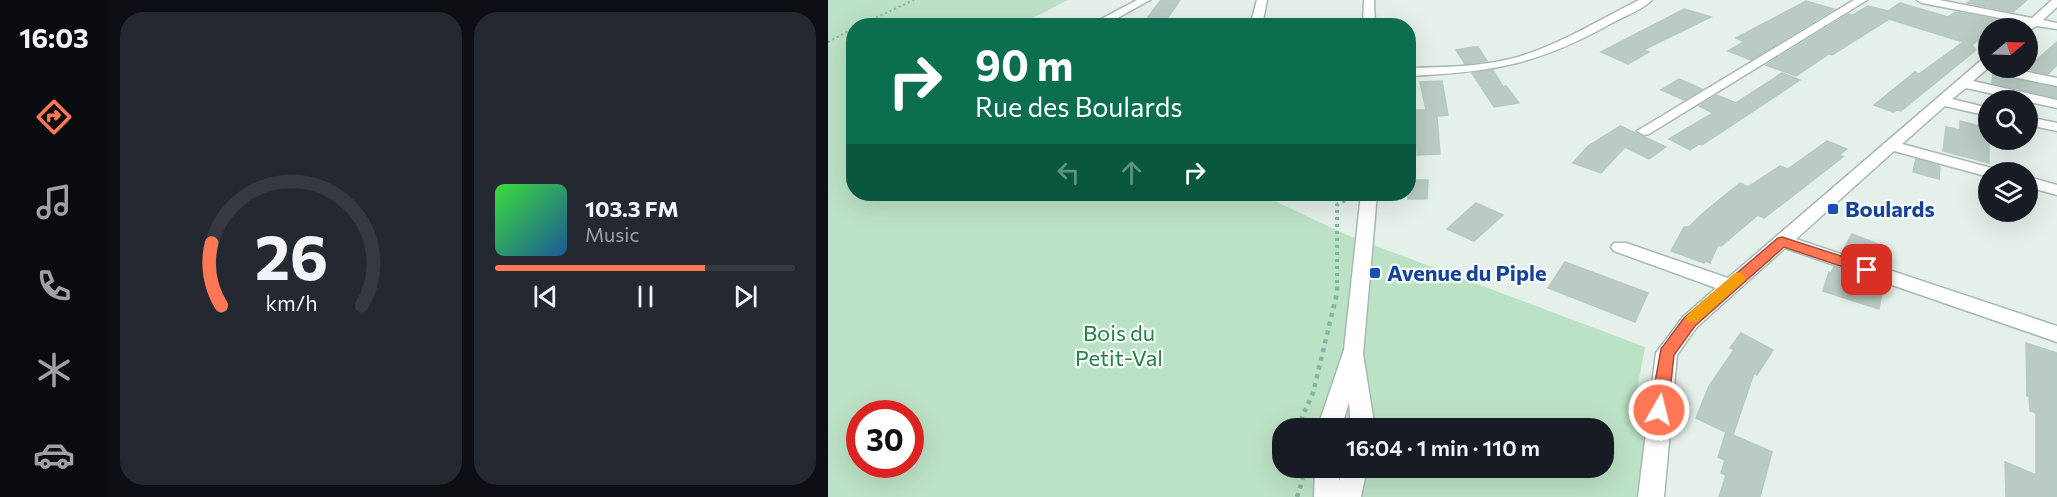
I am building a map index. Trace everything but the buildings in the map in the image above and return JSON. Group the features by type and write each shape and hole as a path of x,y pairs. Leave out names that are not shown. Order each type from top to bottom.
{"street":[{"path":"1109,18 1145,0"},
{"path":"1258,18 1262,0"},
{"path":"1369,0 1369,18"},
{"path":"1416,72 1507,64 1537,55 1647,0"},
{"path":"1644,131 1862,0"},
{"path":"1922,0 2000,18"},
{"path":"2038,19 2057,1"},
{"path":"2038,25 2057,26"},
{"path":"1651,497 1666,353 1690,322 1729,286 1978,72"},
{"path":"2037,78 2057,82"},
{"path":"1963,83 2057,104"},
{"path":"1942,101 1978,109"},
{"path":"2038,123 2057,127"},
{"path":"1891,146 1978,169"},
{"path":"2038,185 2057,190"},
{"path":"1362,418 1354,350 1368,201"},
{"path":"1782,241 2057,334"},
{"path":"1620,247 1729,286"},
{"path":"1332,418 1354,350"},
{"path":"1327,478 1327,497"},
{"path":"1348,497 1353,478"}],"path":[{"path":"875,18 914,0"},
{"path":"828,42 846,32"},
{"path":"1302,418 1313,393 1337,293 1337,205 1344,201"},
{"path":"1297,497 1303,478"}],"green space":[{"name":"Bois du Petit-Val","path":"828,0 1068,0 1033,18 846,18 846,201 1275,201 1347,235 1645,347 1631,421 1657,429 1651,497 828,497"}],"slow traffic":[{"path":"1693,318 1739,277"}],"place":[{"name":"Boulards","path":"1833,209"},
{"name":"Avenue du Piple","path":"1375,273"}],"route":[{"path":"1659,410 1666,353 1690,322 1782,241 1867,270"}]}
